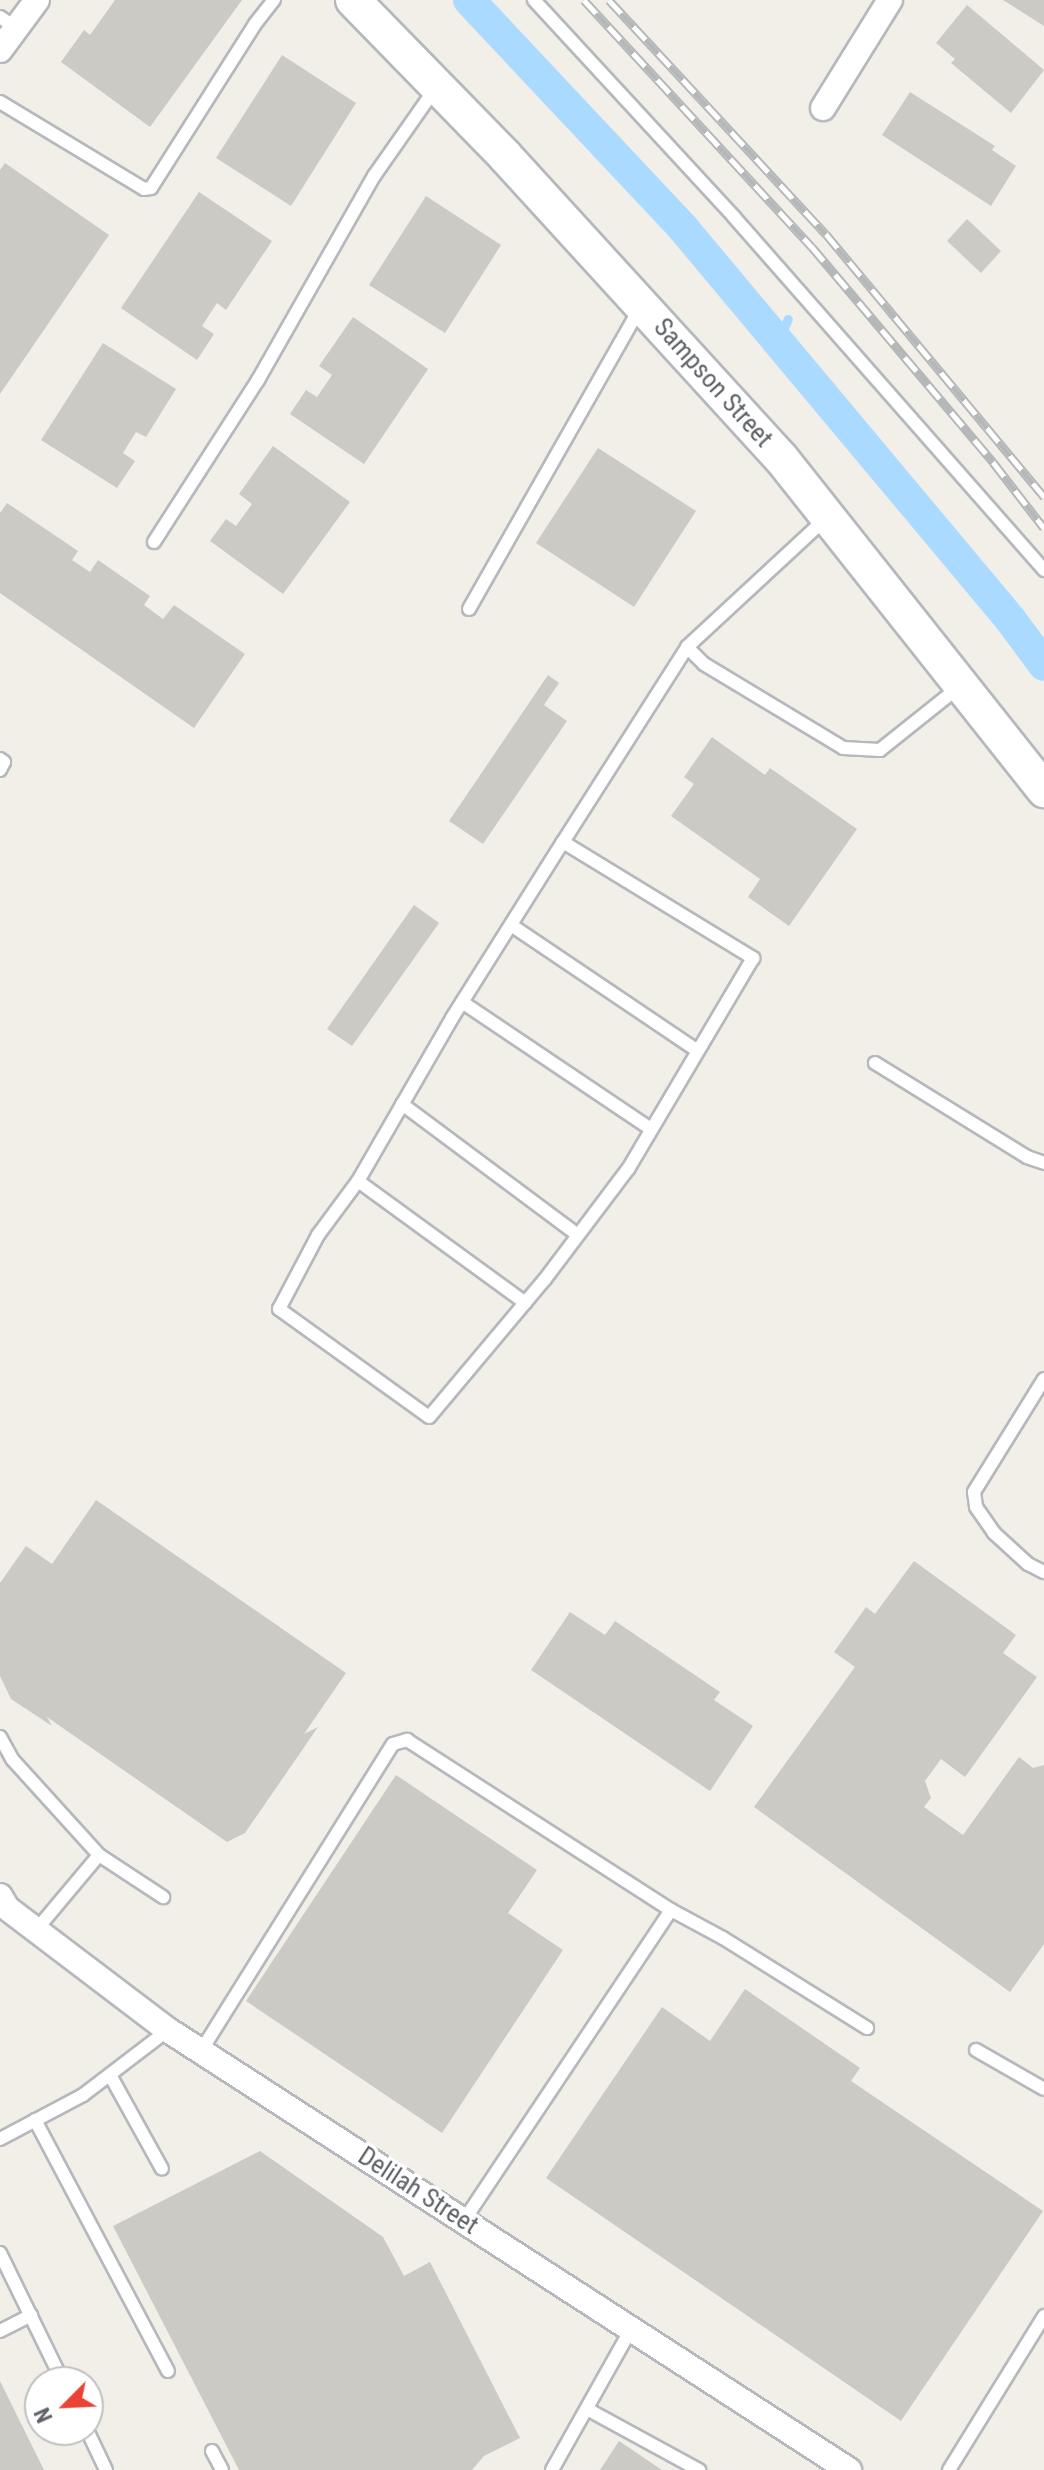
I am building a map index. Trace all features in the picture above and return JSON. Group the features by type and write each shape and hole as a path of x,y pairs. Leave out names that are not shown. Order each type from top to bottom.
{"street":[{"path":"0,50 8,22 37,0"},
{"name":"Sampson Street","path":"353,0 642,305 781,458 1044,790"},
{"path":"823,108 890,0"},
{"name":"Delilah Street","path":"0,1896 7,1908 168,2030 849,2470"}],"lane":[{"path":"0,102 144,189 151,188 255,24 274,0"},
{"path":"534,0 734,217 1044,570"},
{"path":"154,542 258,380 374,176 437,86"},
{"path":"469,609 642,305"},
{"path":"563,842 753,958 628,1169 525,1303 429,1417 279,1309 318,1235 358,1181 462,1002 563,842 687,647 828,517"},
{"path":"687,647 704,664 843,748 880,750 961,686"},
{"path":"0,759 4,762 0,770"},
{"path":"511,925 698,1051"},
{"path":"462,1002 651,1129"},
{"path":"875,1063 1027,1157 1044,1163"},
{"path":"402,1104 578,1235"},
{"path":"358,1181 525,1303"},
{"path":"1044,1379 974,1492 976,1507 994,1533 1028,1564 1044,1572"},
{"path":"0,1737 12,1759 99,1855 163,1897"},
{"path":"201,2051 393,1744 407,1740 671,1910 723,1938 867,2028"},
{"path":"37,1929 99,1855"},
{"path":"464,2220 671,1910"},
{"path":"0,2139 83,2095 168,2030"},
{"path":"976,2050 1044,2089"},
{"path":"110,2075 162,2169"},
{"path":"35,2120 168,2371"},
{"path":"0,2253 55,2366"},
{"path":"0,2331 31,2315"},
{"path":"949,2470 1044,2316"},
{"path":"552,2470 631,2329"},
{"path":"587,2409 699,2470"},
{"path":"95,2446 106,2470"},
{"path":"212,2451 222,2470"}],"building":[{"path":"115,0 242,0 150,127 61,62 84,30 90,35"},
{"path":"1003,0 1044,0 1044,26"},
{"path":"967,5 1044,70 1011,113 951,63 955,59 936,43"},
{"path":"282,55 356,103 291,206 216,158"},
{"path":"910,92 995,146 992,150 1016,166 991,206 882,135"},
{"path":"5,163 109,235 0,394 0,170"},
{"path":"199,192 272,241 226,310 217,303 202,326 214,334 197,360 121,308"},
{"path":"426,196 501,245 445,333 369,285"},
{"path":"967,219 1001,251 981,273 947,241"},
{"path":"353,317 428,369 364,464 290,414 306,390 317,397 332,375 319,366"},
{"path":"103,343 176,389 146,437 136,432 123,453 135,461 117,488 41,440"},
{"path":"273,446 350,502 283,594 210,541 226,519 236,526 252,504 239,494"},
{"path":"598,448 696,511 634,607 536,543"},
{"path":"7,503 78,551 72,560 90,572 98,560 150,596 144,605 163,619 174,605 245,654 194,728 0,593 0,513"},
{"path":"548,675 559,683 544,705 567,721 483,844 449,821"},
{"path":"712,737 765,775 770,768 857,829 789,926 748,897 760,879 671,816 694,784 684,777"},
{"path":"414,905 439,923 352,1046 327,1029"},
{"path":"96,1500 346,1673 304,1734 318,1727 245,1833 227,1842 47,1717 52,1726 11,1699 0,1676 0,1583 26,1546 52,1564"},
{"path":"914,1561 1016,1635 1003,1653 1037,1677 965,1777 941,1759 925,1781 931,1798 924,1807 963,1835 1019,1757 1033,1768 1044,1765 1044,1944 1010,1992 754,1807 855,1667 834,1652 866,1607 875,1614"},
{"path":"570,1612 605,1635 615,1621 720,1692 714,1700 753,1726 710,1791 531,1670"},
{"path":"396,1775 537,1870 508,1913 563,1950 442,2133 246,2001"},
{"path":"745,1989 860,2068 851,2081 1043,2211 901,2421 546,2178 662,2007 710,2041"},
{"path":"260,2151 383,2237 404,2276 430,2262 520,2438 484,2456 472,2470 239,2470 113,2226"},
{"path":"0,2381 24,2430 24,2446 32,2446 44,2470 0,2470"},
{"path":"619,2441 662,2470 600,2470"}],"waterway":[{"path":"469,0 683,228 1010,619 1044,665"},
{"path":"778,342 788,319"}],"railway":[{"path":"584,0 812,247 993,462 1044,528"},
{"path":"609,0 826,234 1044,497"}]}
